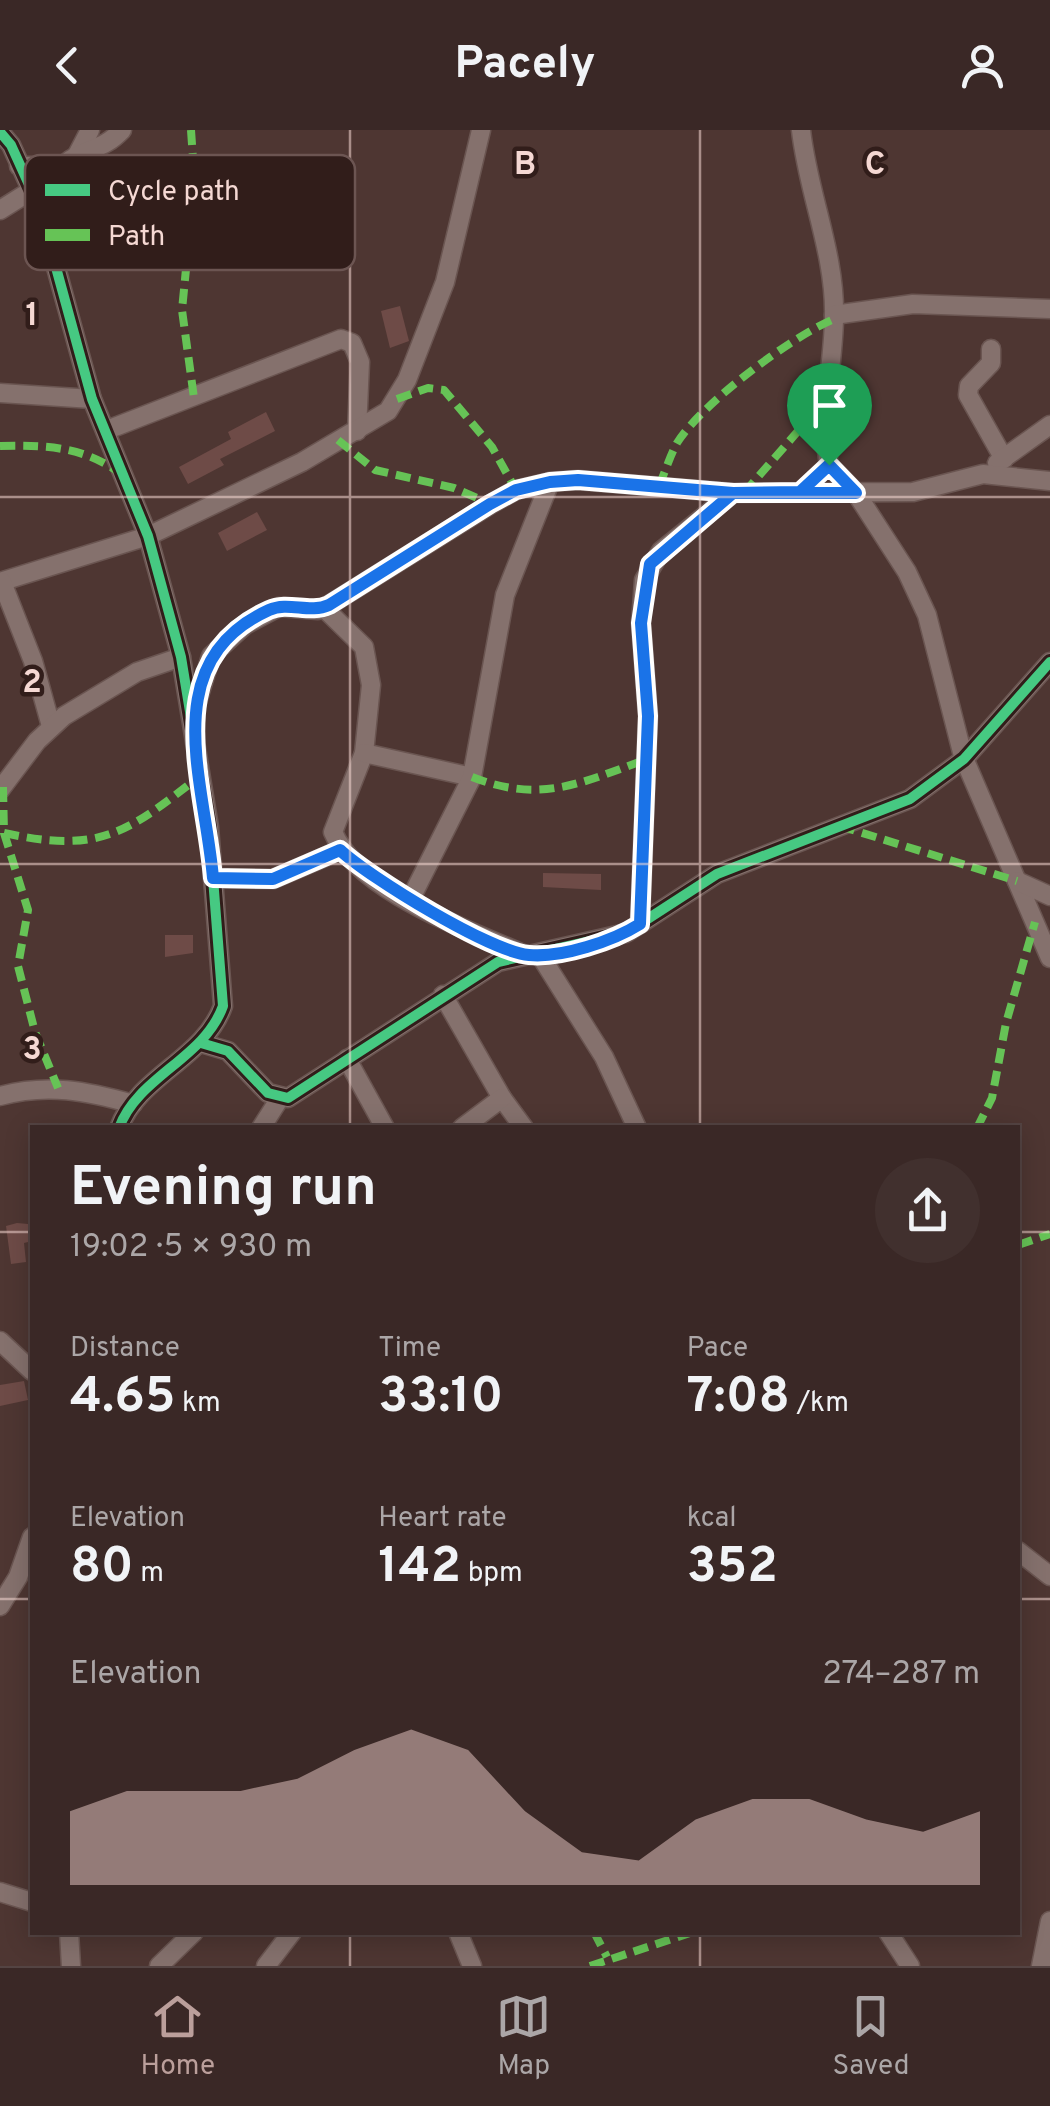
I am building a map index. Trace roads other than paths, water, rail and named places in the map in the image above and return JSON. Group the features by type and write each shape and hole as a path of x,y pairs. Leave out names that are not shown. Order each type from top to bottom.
{"street":[{"path":"73,155 90,130"},
{"path":"84,155 103,148 122,130"},
{"path":"51,726 33,662 1,582 148,536 357,431 388,410 406,380 445,282 481,130"},
{"path":"0,132 25,177"},
{"path":"798,134 824,228 834,315 826,399 829,465 856,493 906,572 927,616 964,759 1050,958"},
{"path":"19,166 25,165"},
{"path":"0,210 25,194"},
{"path":"57,270 92,399 148,536 180,657 192,717 213,878 223,1006 216,1024 201,1043 134,1104 121,1125"},
{"path":"834,315 914,304 1050,309"},
{"path":"107,430 341,340 352,343 360,362 357,431"},
{"path":"991,349 991,363 969,386 968,395 1004,459"},
{"path":"0,394 92,399"},
{"path":"192,717 211,656 246,625 279,607 324,608 504,497 550,482 578,480 733,493 942,488 983,474 1050,425"},
{"path":"800,492 829,465"},
{"path":"983,474 1050,481"},
{"path":"410,900 472,777 505,596 550,482"},
{"path":"640,924 648,730 641,623 644,580 660,551 733,493"},
{"path":"324,608 364,647 369,663 364,753 336,816 333,832 340,850 362,871 410,900 532,955 604,1057 636,1125"},
{"path":"0,790 51,726 126,678 180,657"},
{"path":"201,1043 228,1051 268,1093 280,1098 297,1094 498,962 594,943 640,924 717,874 910,799 964,759 1050,662"},
{"path":"364,753 472,777"},
{"path":"213,878 273,879 340,850"},
{"path":"1018,880 1050,896"},
{"path":"443,995 522,1125"},
{"path":"347,1059 383,1125"},
{"path":"0,1096 24,1089 78,1089 134,1104"},
{"path":"263,1125 280,1098"},
{"path":"466,1125 502,1098"},
{"path":"0,1341 30,1369"},
{"path":"0,1606 18,1577 30,1542"},
{"path":"1020,1553 1050,1576"},
{"path":"0,1892 30,1901"},
{"path":"1044,1963 1050,1922"},
{"path":"69,1935 72,1966"},
{"path":"159,1966 191,1935"},
{"path":"271,1964 290,1935"},
{"path":"459,1935 472,1966"},
{"path":"890,1935 910,1966"}]}
